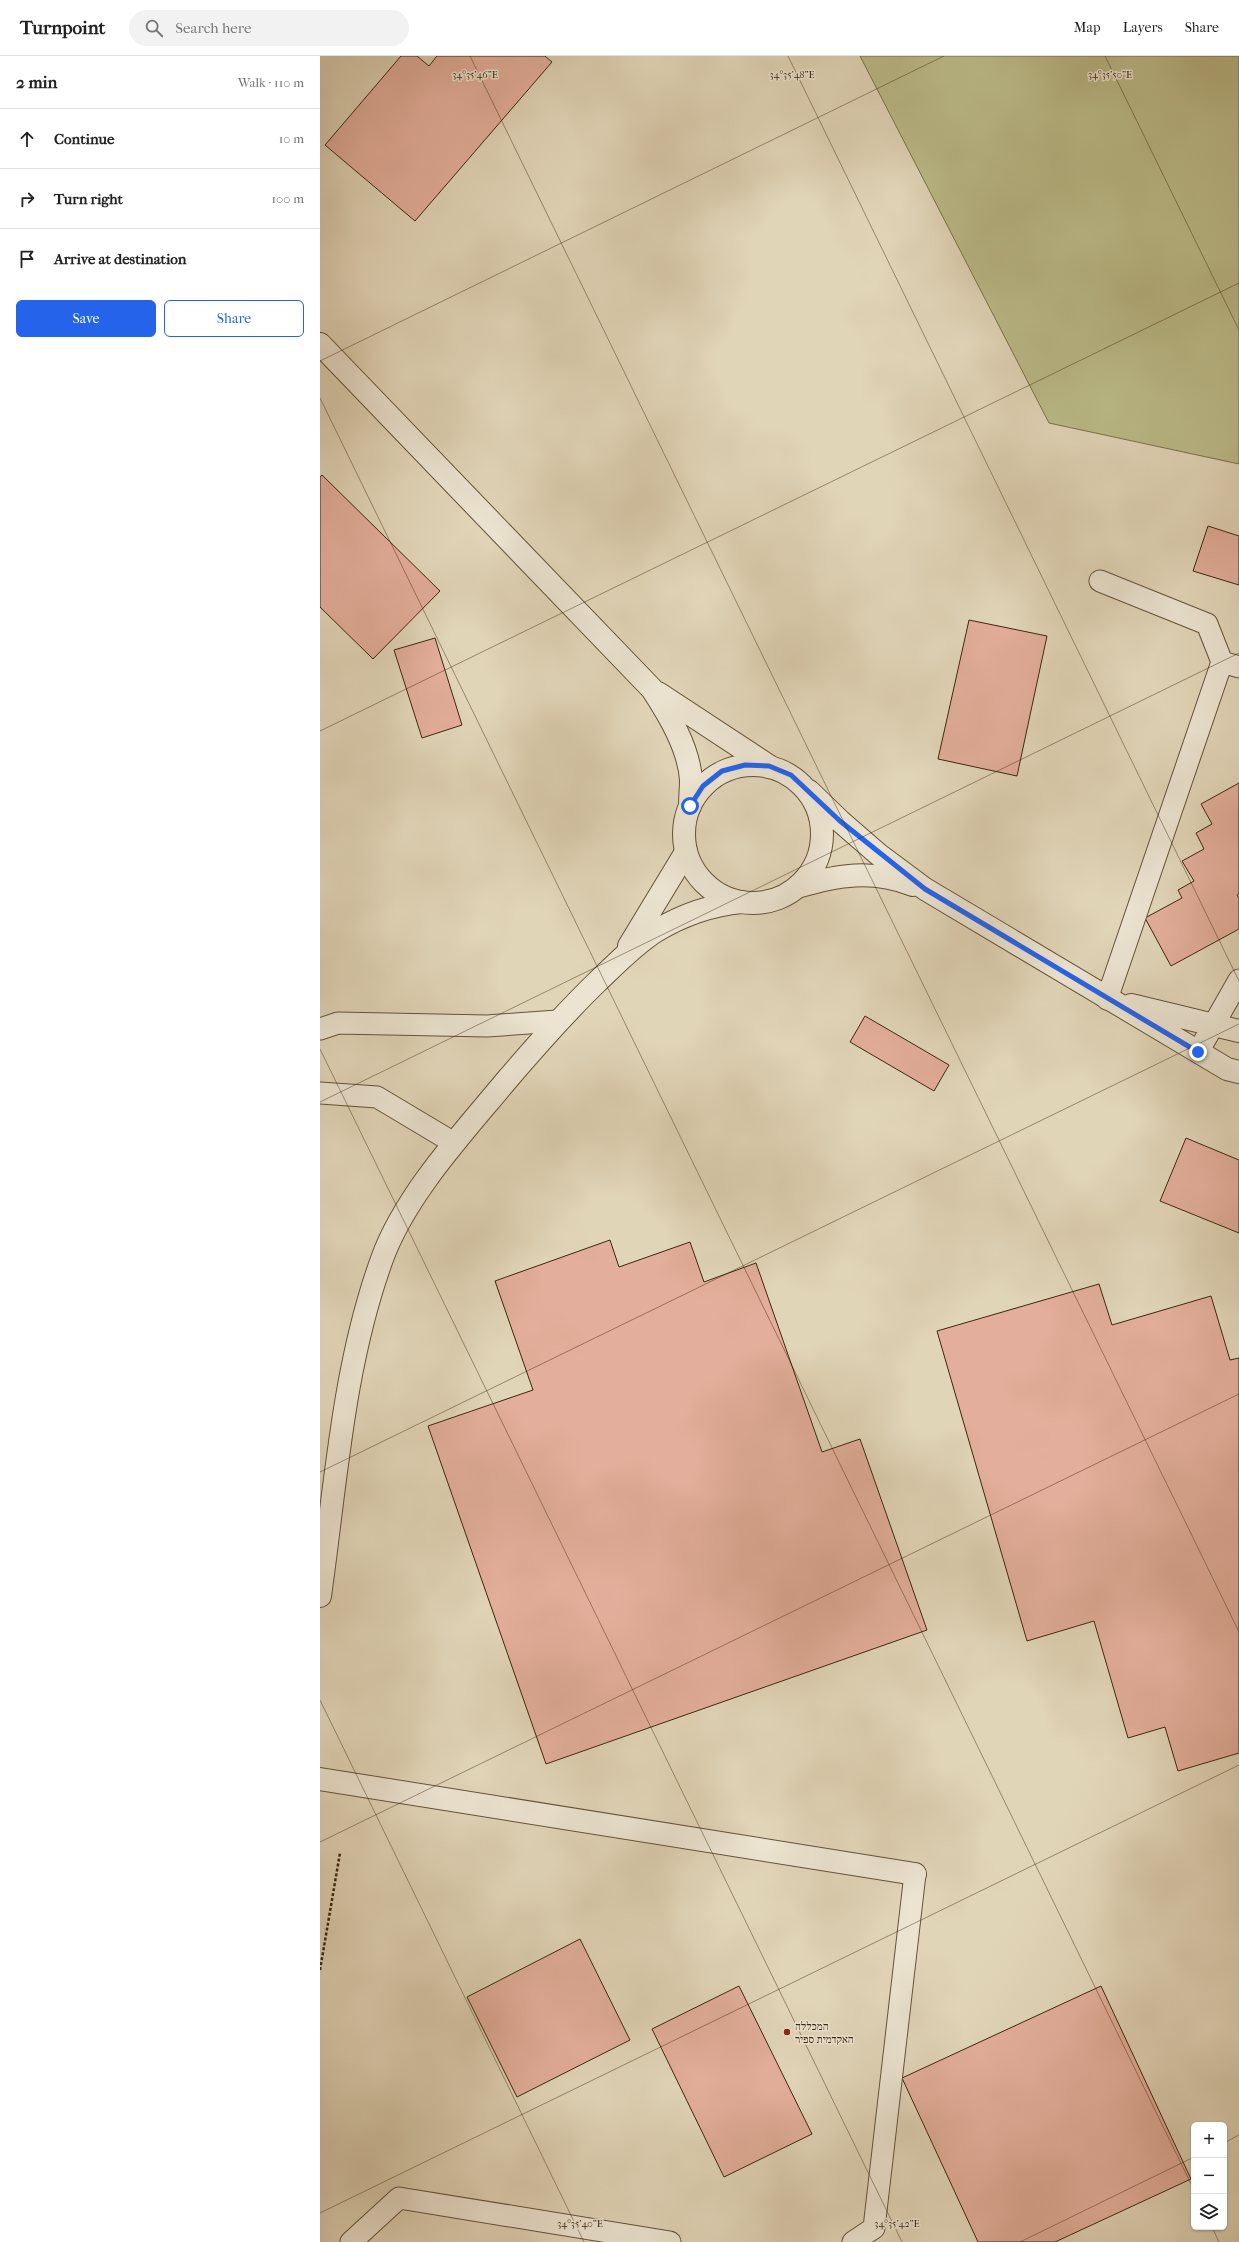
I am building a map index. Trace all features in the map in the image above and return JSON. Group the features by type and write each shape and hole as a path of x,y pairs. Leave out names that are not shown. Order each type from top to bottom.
{"street":[{"path":"320,344 652,689 666,711 686,755 691,780 690,806 684,828 686,852 694,870 706,886 723,896 742,902"},
{"path":"652,689 769,766 791,775 867,845 925,889 1107,1000 1227,1070 1239,1072"},
{"path":"690,806 703,786 722,771 745,765 769,766"},
{"path":"320,1596 350,1381 362,1321 383,1257 407,1209 454,1143 557,1021 623,956 655,932 687,914 718,904 742,902 762,903 781,897 797,887 814,867 819,855 823,835 820,812 809,791"},
{"path":"623,956 686,852"},
{"path":"797,887 846,875 899,879 925,889"},
{"path":"1107,1000 1239,1031"},
{"path":"320,1779 915,1874"}],"lane":[{"path":"1100,581 1207,624 1231,664 1107,1000"},
{"path":"1198,1052 1239,980"},
{"path":"320,1029 338,1023 487,1026 557,1021"},
{"path":"320,1093 377,1097 454,1143"},
{"path":"852,2242 874,2228 915,1874"},
{"path":"351,2242 399,2198 670,2242"}],"path":[{"path":"320,1970 340,1853"}],"green space":[{"path":"860,56 1239,56 1239,464 1049,423"}],"building":[{"path":"401,56 417,56 429,66 437,56 545,56 552,62 415,221 325,145"},
{"path":"322,475 440,591 373,659 320,607 320,477"},
{"path":"1208,526 1239,536 1239,585 1193,571"},
{"path":"969,620 1047,636 1017,776 938,759"},
{"path":"435,638 462,725 422,738 394,650"},
{"path":"1239,783 1239,894 1237,895 1239,898 1239,929 1171,966 1145,918 1182,898 1178,890 1194,881 1182,861 1204,849 1196,833 1212,824 1201,804"},
{"path":"865,1016 949,1065 934,1091 850,1042"},
{"path":"1186,1138 1239,1160 1239,1233 1160,1201"},
{"path":"610,1240 619,1267 690,1242 704,1282 756,1263 822,1452 860,1439 927,1630 546,1764 428,1426 533,1390 495,1281"},
{"path":"1099,1284 1112,1325 1211,1296 1230,1360 1239,1358 1239,1753 1178,1771 1165,1727 1128,1738 1094,1621 1027,1641 937,1331"},
{"path":"580,1939 630,2040 517,2097 467,1997"},
{"path":"739,1986 812,2134 724,2177 652,2029"},
{"path":"1101,1986 1191,2179 1055,2242 978,2242 902,2078"}],"place":[{"name":"המכללה האקדמית ספיר","path":"787,2032"}],"route":[{"path":"690,806 703,786 722,771 745,765 769,766 791,775 878,854 925,889 1107,1000 1198,1052"}]}
